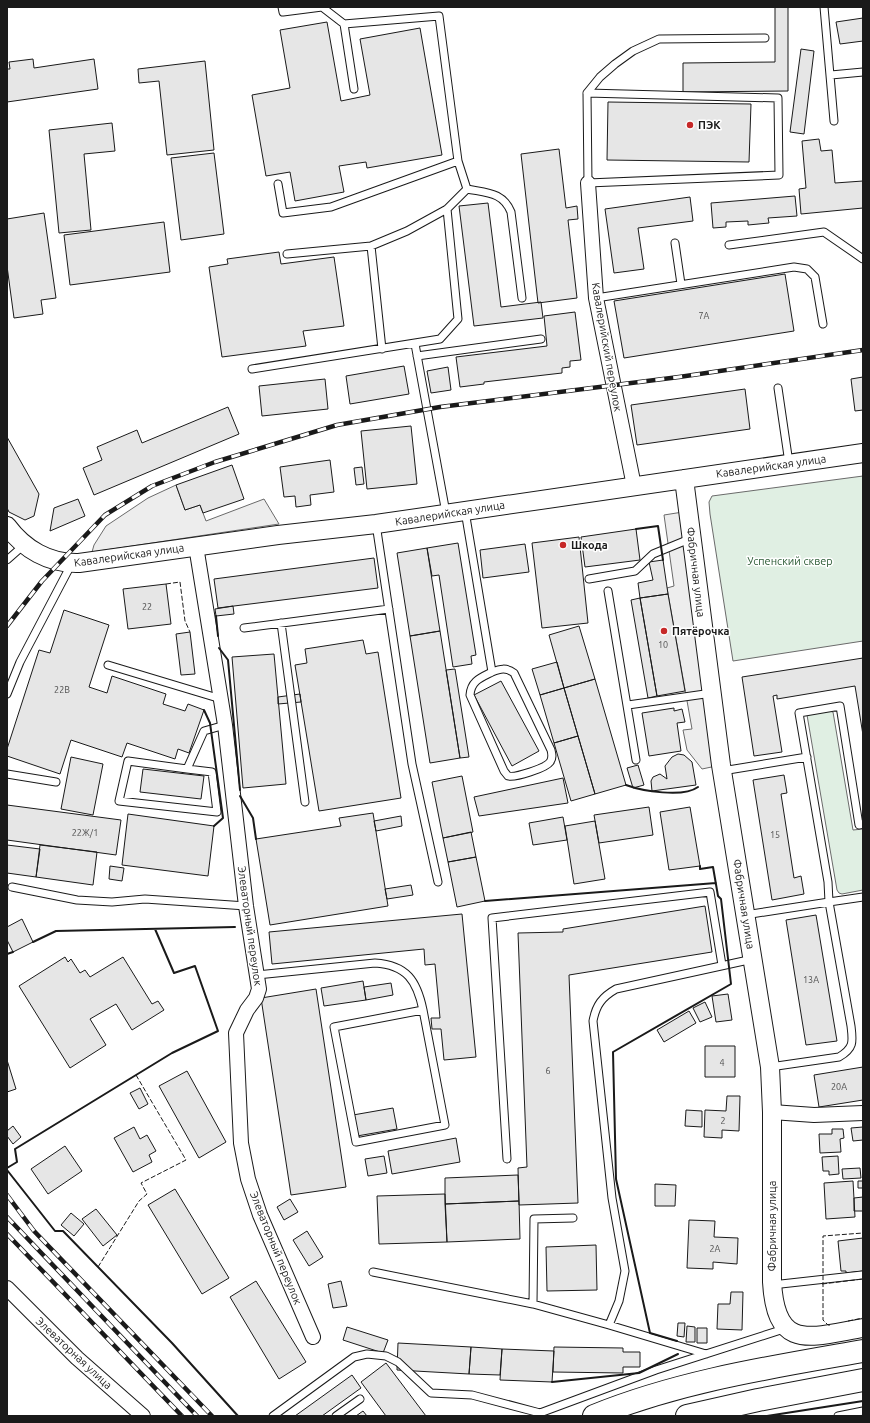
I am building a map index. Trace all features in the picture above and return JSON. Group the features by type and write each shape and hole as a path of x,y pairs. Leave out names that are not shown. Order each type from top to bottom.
{"main road":[{"path":"594,1416 654,1394 706,1380 863,1351"},
{"path":"687,1416 758,1400 863,1380"}],"street":[{"name":"Кавалерийский переулок","path":"588,183 596,298 634,486"},
{"name":"Кавалерийская улица","path":"31,550 52,560 72,563 376,524 863,453"},
{"name":"Фабричная улица","path":"684,479 722,771 770,1067 772,1112 772,1285 774,1308 779,1319 787,1328"},
{"path":"7,526 31,550"},
{"name":"Элеваторный переулок","path":"196,546 225,725 246,906 259,989 256,998 247,1010 236,1033 241,1143 248,1179 260,1215 313,1337"},
{"path":"772,1112 814,1115 863,1113"},
{"name":"Элеваторная улица","path":"7,1288 78,1358 143,1416"},
{"path":"787,1328 793,1333 804,1336 863,1328"}],"lane":[{"path":"282,7 283,12 322,8 344,24 438,16 458,161 467,189"},
{"path":"824,7 834,122"},
{"path":"344,24 354,89"},
{"path":"587,93 778,98 779,175 588,183 587,93 600,77 615,64 633,51 659,39 765,38"},
{"path":"831,75 863,72"},
{"path":"278,184 283,213 331,207 458,161"},
{"path":"287,254 371,246 406,231 447,209 467,189"},
{"path":"467,189 500,196 507,203 511,212 522,298"},
{"path":"252,369 440,339 458,319 447,209"},
{"path":"729,245 824,232 863,259"},
{"path":"675,243 681,284"},
{"path":"371,246 382,349"},
{"path":"596,298 794,267 807,269 815,277 823,324"},
{"path":"418,356 541,339"},
{"path":"415,344 446,514"},
{"path":"778,388 789,464"},
{"path":"465,511 492,672"},
{"path":"376,524 412,764 438,882"},
{"path":"589,579 635,571 653,554 692,538"},
{"path":"7,560 31,550"},
{"path":"7,694 20,662 72,563"},
{"path":"608,591 636,760"},
{"path":"244,628 389,609"},
{"path":"281,623 305,802"},
{"path":"108,665 221,699"},
{"path":"507,669 514,673 551,750 552,758 547,765 517,776 508,776 504,771 470,695 473,684 477,679 492,672 507,669"},
{"path":"628,705 712,693"},
{"path":"770,1067 839,1057 849,1051 853,1041 799,713 840,706 859,825 863,824"},
{"path":"187,769 204,732 225,725"},
{"path":"722,771 807,757"},
{"path":"128,761 187,769 212,772 216,812 119,801 128,761"},
{"path":"7,774 56,782"},
{"path":"12,887 77,900 112,902 145,899 246,906"},
{"path":"507,1159 492,918 710,892 722,965"},
{"path":"745,915 863,897"},
{"path":"609,1325 619,1301 625,1271 612,1190 593,1021 595,1011 599,1002 616,989 753,959"},
{"path":"257,975 353,965 387,964 398,968 407,974 414,983 419,993 423,1010 444,1125 356,1142 334,1027 423,1010"},
{"path":"533,1304 534,1219 573,1218"},
{"path":"373,1272 533,1304 706,1354"},
{"path":"772,1285 862,1275"},
{"path":"273,1416 354,1357 367,1354 386,1356 398,1362 431,1393 472,1396 537,1414 656,1370 787,1328"},
{"path":"336,1416 360,1399"},
{"path":"838,1416 863,1411"}],"green space":[{"name":"Успенский сквер","path":"863,476 863,641 733,661 710,514 709,502 712,496"},
{"path":"829,711 833,712 853,830 863,829 863,890 842,894 837,890 807,715"}],"shaded area":[{"path":"176,485 185,510 200,505 206,521 264,499 279,524 92,552 94,545 106,526 148,498"},
{"path":"689,511 721,765 702,769 687,750 683,730 692,729 667,588 674,586 664,515"}],"building":[{"path":"775,7 788,7 788,91 683,92 683,63 775,62"},
{"path":"863,18 863,41 840,44 836,22"},
{"path":"327,22 341,101 370,95 360,39 420,28 442,155 367,168 366,162 339,166 344,192 295,201 290,172 266,176 252,95 290,88 280,30"},
{"path":"801,49 814,51 804,134 790,132"},
{"path":"33,59 34,68 94,59 98,89 7,102 7,69 10,69 9,62"},
{"path":"205,61 214,150 167,155 159,81 139,83 138,69"},
{"path":"608,102 751,104 749,162 607,160"},
{"path":"112,123 115,151 84,154 91,230 59,233 49,130"},
{"path":"819,139 821,151 832,150 835,183 863,181 863,208 801,214 799,189 806,188 802,141"},
{"path":"559,149 566,208 577,206 578,219 568,220 577,298 538,303 521,154"},
{"path":"214,153 224,234 181,240 171,158"},
{"path":"795,196 797,216 768,218 769,223 748,225 748,221 726,222 726,227 713,228 711,203"},
{"path":"690,197 693,221 638,228 644,269 614,273 605,209"},
{"path":"488,203 501,307 541,302 543,318 474,326 459,206"},
{"path":"44,213 56,298 41,300 43,314 14,318 7,266 7,219"},
{"path":"164,222 170,272 70,285 64,235"},
{"path":"279,252 281,264 334,257 344,326 303,331 306,346 222,357 209,267 228,264 227,259"},
{"path":"785,274 794,331 624,358 614,301"},
{"path":"575,312 581,360 570,361 570,367 562,368 562,373 484,382 484,384 460,387 456,357 547,346 544,316"},
{"path":"404,366 409,394 350,404 346,376"},
{"path":"448,367 451,390 431,393 427,371"},
{"path":"863,377 863,410 855,411 851,379"},
{"path":"325,379 328,409 262,416 259,386"},
{"path":"745,389 750,429 637,445 631,405"},
{"path":"228,407 239,434 94,495 83,468 102,460 97,447 137,430 142,443"},
{"path":"411,426 417,484 367,489 361,431"},
{"path":"7,437 39,494 34,516 25,520 9,512 7,508"},
{"path":"330,460 334,492 310,495 311,505 296,507 295,496 284,497 280,467"},
{"path":"232,465 244,499 203,513 200,505 185,510 176,485"},
{"path":"362,467 364,484 356,485 354,468"},
{"path":"78,499 85,516 50,531 54,508"},
{"path":"636,529 640,560 585,567 581,537"},
{"path":"579,537 588,623 542,628 532,543"},
{"path":"458,543 476,655 471,656 472,664 453,667 439,575 432,576 427,548"},
{"path":"525,544 529,572 483,578 480,550"},
{"path":"427,548 440,631 410,636 397,553"},
{"path":"374,558 378,588 218,608 214,579"},
{"path":"663,560 668,594 640,598 638,583 653,580 649,562"},
{"path":"166,584 171,624 128,629 123,589"},
{"path":"668,594 685,691 657,696 640,598"},
{"path":"640,598 657,696 648,698 631,600"},
{"path":"233,606 234,614 216,616 215,609"},
{"path":"64,610 109,625 89,687 107,693 112,676 166,694 163,704 185,711 188,704 204,710 189,753 178,749 175,759 127,743 122,757 71,740 60,774 7,756 7,749 39,650 50,653"},
{"path":"579,626 595,679 564,688 549,635"},
{"path":"440,631 460,758 430,763 410,636"},
{"path":"190,632 195,674 181,675 176,634"},
{"path":"363,640 366,654 378,652 401,798 319,811 295,665 307,663 305,649"},
{"path":"274,654 286,784 243,788 232,657"},
{"path":"863,658 863,735 855,686 777,699 777,695 773,696 782,752 754,756 742,677"},
{"path":"557,662 564,688 540,695 532,669"},
{"path":"455,669 469,757 460,758 446,670"},
{"path":"595,679 626,785 595,794 564,688"},
{"path":"501,681 539,751 512,766 474,695"},
{"path":"564,688 578,736 554,743 540,695"},
{"path":"300,694 301,702 278,704 278,697"},
{"path":"674,708 674,711 682,709 685,722 677,723 681,751 649,756 642,713"},
{"path":"578,736 595,794 571,801 554,743"},
{"path":"678,754 684,755 692,762 696,785 652,791 651,781 653,777 660,774 667,779 665,766 672,757"},
{"path":"71,757 103,764 93,815 61,809"},
{"path":"638,765 644,785 633,788 627,768"},
{"path":"143,769 204,776 201,799 140,792"},
{"path":"784,775 787,793 781,794 794,878 801,876 804,894 772,900 753,780"},
{"path":"462,776 473,832 443,838 432,782"},
{"path":"563,778 568,803 479,816 474,797"},
{"path":"7,805 121,820 116,855 7,840"},
{"path":"649,807 653,835 599,843 594,815"},
{"path":"690,807 700,866 669,870 660,812"},
{"path":"373,813 388,906 270,925 256,839 341,826 339,818"},
{"path":"128,814 214,826 208,876 122,865"},
{"path":"401,816 402,826 376,831 374,821"},
{"path":"563,817 567,840 533,845 529,823"},
{"path":"595,821 605,879 574,884 565,826"},
{"path":"471,832 476,857 448,862 443,838"},
{"path":"7,845 40,849 36,877 7,873"},
{"path":"40,845 97,852 93,885 36,877"},
{"path":"476,857 485,901 457,907 448,862"},
{"path":"110,866 124,868 122,881 109,879"},
{"path":"411,885 413,895 387,899 385,889"},
{"path":"705,906 712,952 569,975 578,1203 519,1205 518,1168 527,1167 518,933 563,932 563,929"},
{"path":"462,914 476,1057 444,1060 441,1029 432,1029 431,1018 440,1018 435,964 425,965 424,949 272,964 269,932"},
{"path":"816,915 837,1041 806,1045 786,920"},
{"path":"22,919 33,942 13,952 7,940 7,927"},
{"path":"65,957 68,962 71,959 80,973 85,970 90,977 123,957 152,1004 158,1001 164,1010 132,1030 116,1004 90,1019 106,1045 70,1068 19,986"},
{"path":"363,981 366,1000 324,1006 321,988"},
{"path":"391,983 393,995 366,1000 364,987"},
{"path":"316,989 346,1187 291,1195 261,998"},
{"path":"728,994 732,1020 716,1022 712,996"},
{"path":"705,1002 712,1017 700,1022 693,1008"},
{"path":"689,1011 696,1023 664,1042 657,1030"},
{"path":"705,1046 735,1046 735,1077 705,1077"},
{"path":"7,1060 16,1089 7,1092"},
{"path":"863,1067 863,1100 819,1107 814,1075"},
{"path":"187,1071 226,1142 199,1158 159,1086"},
{"path":"140,1088 148,1104 139,1109 130,1093"},
{"path":"727,1096 740,1096 739,1131 722,1130 722,1138 704,1137 705,1110 726,1111"},
{"path":"393,1108 397,1129 357,1136 353,1115"},
{"path":"686,1110 702,1111 702,1127 685,1126"},
{"path":"13,1126 21,1137 13,1144 7,1136 7,1131"},
{"path":"134,1127 140,1139 147,1135 156,1151 149,1155 152,1162 133,1172 114,1138"},
{"path":"863,1127 863,1140 853,1141 851,1128"},
{"path":"832,1129 843,1129 844,1138 840,1139 841,1152 820,1153 819,1134 832,1134"},
{"path":"456,1138 460,1162 392,1174 388,1151"},
{"path":"65,1146 82,1171 48,1194 31,1169"},
{"path":"384,1156 387,1173 368,1176 365,1159"},
{"path":"838,1156 839,1174 829,1175 829,1171 823,1171 822,1157"},
{"path":"860,1168 861,1178 843,1179 842,1169"},
{"path":"518,1175 519,1201 445,1204 445,1178"},
{"path":"853,1181 855,1217 826,1219 824,1183"},
{"path":"858,1181 863,1181 863,1188 858,1188"},
{"path":"655,1184 676,1185 675,1206 655,1206"},
{"path":"175,1189 229,1278 202,1294 148,1205"},
{"path":"445,1194 447,1242 379,1244 377,1196"},
{"path":"863,1197 863,1211 854,1211 854,1198"},
{"path":"290,1199 298,1212 284,1220 277,1207"},
{"path":"519,1201 520,1239 447,1242 445,1204"},
{"path":"96,1209 117,1235 103,1246 82,1219"},
{"path":"71,1213 84,1224 74,1236 61,1225"},
{"path":"689,1220 715,1221 714,1237 738,1238 737,1264 713,1262 713,1269 687,1268"},
{"path":"307,1231 323,1257 309,1266 293,1240"},
{"path":"863,1238 863,1271 846,1273 846,1271 841,1271 838,1241"},
{"path":"596,1245 597,1290 547,1291 546,1247"},
{"path":"256,1281 306,1362 279,1379 230,1297"},
{"path":"341,1281 347,1306 333,1308 328,1284"},
{"path":"731,1292 743,1292 742,1330 717,1329 718,1304 730,1304"},
{"path":"678,1323 685,1323 684,1337 677,1336"},
{"path":"687,1326 695,1327 695,1342 686,1342"},
{"path":"347,1327 388,1340 383,1353 343,1340"},
{"path":"697,1328 707,1328 707,1343 697,1343"},
{"path":"398,1343 471,1347 469,1374 397,1370"},
{"path":"471,1347 502,1349 500,1375 469,1374"},
{"path":"554,1347 623,1348 623,1352 640,1352 640,1367 623,1367 623,1373 553,1372"},
{"path":"502,1349 554,1351 552,1382 500,1380"},
{"path":"386,1363 426,1416 386,1416 361,1382"},
{"path":"352,1375 361,1388 322,1416 295,1416"},
{"path":"363,1411 367,1416 356,1416"}],"railway":[{"path":"7,626 42,581 105,515 152,486 215,462 337,425 440,407 679,377 863,350"},
{"path":"7,1195 34,1231 212,1416"},
{"path":"7,1217 197,1416"},
{"path":"7,1234 182,1416"}],"fence":[{"path":"166,584 180,582 185,621 190,632"},
{"path":"98,1267 139,1201 147,1194 141,1183 186,1160 136,1075"},
{"path":"830,1325 823,1320 823,1236 863,1233"},
{"path":"822,1284 863,1279"},
{"path":"848,1321 863,1318"}],"wall":[{"path":"636,529 658,526 663,560"},
{"path":"216,616 218,636"},
{"path":"219,648 228,660 240,790"},
{"path":"204,710 210,723 223,818 214,826"},
{"path":"626,785 652,791 673,793 683,792 698,787"},
{"path":"240,796 253,818 256,839"},
{"path":"677,1341 650,1333 616,1179 613,1052 731,984 721,899 718,896 713,867 700,869 700,866"},
{"path":"485,901 716,883"},
{"path":"33,942 56,931 235,927"},
{"path":"7,1168 17,1162 15,1149 172,1053 218,1031 195,966 174,973 155,929"},
{"path":"7,954 13,952"},
{"path":"7,1170 55,1231 63,1231 172,1343 238,1416"},
{"path":"552,1382 639,1373 678,1354"},
{"path":"767,1416 863,1401"}],"place":[{"name":"ПЭК","path":"690,125"},
{"name":"Шкода","path":"563,545"},
{"name":"Пятёрочка","path":"664,631"}]}
